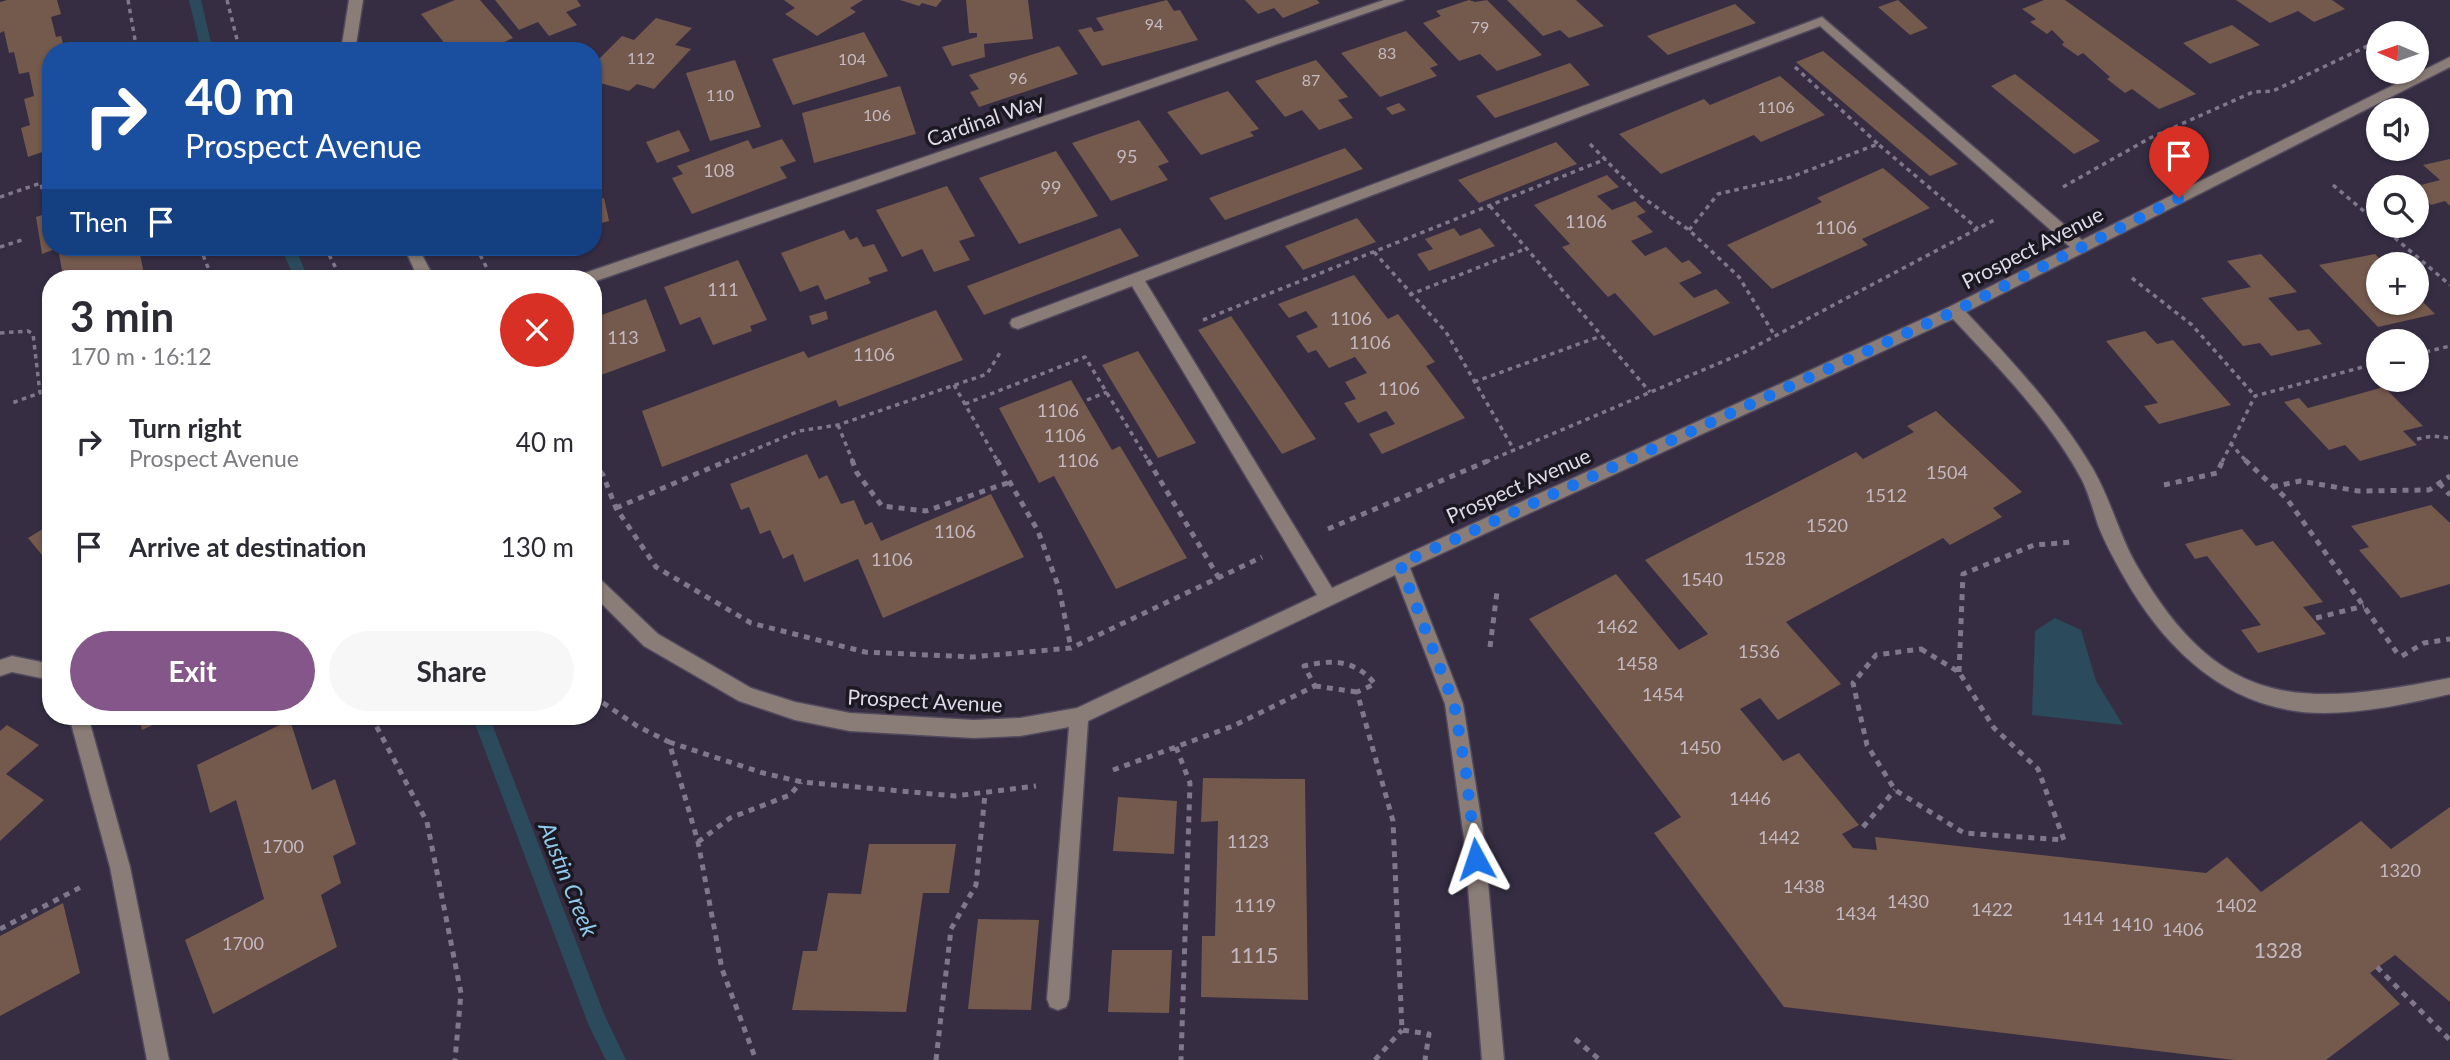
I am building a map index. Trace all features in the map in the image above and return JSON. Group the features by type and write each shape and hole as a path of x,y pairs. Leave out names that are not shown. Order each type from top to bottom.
{"street":[{"path":"350,42 357,0"},
{"name":"Cardinal Way","path":"602,273 1396,0"},
{"path":"1018,323 1822,21 2081,248"},
{"name":"Prospect Avenue","path":"602,592 651,640 746,695 794,711 850,722 974,729 1020,727 1079,716 1328,597 1955,311 2450,61"},
{"path":"1136,279 1328,597"},
{"path":"1955,311 2001,361 2087,474 2113,540 2152,610 2192,656 2244,689 2307,704 2373,701 2450,686"},
{"path":"1400,564 1456,718 1474,838 1493,1060"},
{"path":"0,668 12,664 42,670"},
{"path":"1058,999 1079,716"},
{"path":"81,725 120,867 158,1060"}],"path":[{"path":"128,0 135,42"},
{"path":"227,0 238,42"},
{"path":"2057,190 2150,138 2253,92 2273,92 2366,47"},
{"path":"1787,59 1878,144 1978,229"},
{"path":"1585,138 1642,197 1689,230 1739,277 1774,336"},
{"path":"1689,230 1718,194 1791,177 1878,144"},
{"path":"1169,334 1606,159"},
{"path":"0,197 41,183 42,188"},
{"path":"2333,185 2366,212"},
{"path":"1490,206 1650,392"},
{"path":"2396,238 2450,285"},
{"path":"0,247 25,239"},
{"path":"1409,295 1525,249"},
{"path":"1374,251 1409,295 1446,332 1514,450"},
{"path":"2132,278 2192,325 2255,396"},
{"path":"616,508 799,431 838,425 988,374 1018,323"},
{"path":"0,333 28,331 33,334 40,393 12,403"},
{"path":"1474,382 1601,336"},
{"path":"2429,351 2450,346"},
{"path":"965,404 1085,357 1219,578"},
{"path":"2164,485 2217,473 2255,396 2366,366"},
{"path":"954,385 1043,542 1059,588 1072,648"},
{"path":"1087,400 1107,392"},
{"path":"838,425 857,473 882,506 926,511 1010,482"},
{"path":"2417,439 2433,436 2450,438"},
{"path":"2230,443 2287,499 2400,657"},
{"path":"2272,487 2300,481 2358,491 2429,490 2450,476"},
{"path":"2439,483 2450,495"},
{"path":"1958,672 1963,575 2034,545 2113,540"},
{"path":"1490,647 1497,592"},
{"path":"2316,618 2364,606"},
{"path":"1921,649 1958,672 1994,728 2038,769 2064,840 1964,833 1895,790 1867,745 1853,683 1876,654 1921,649"},
{"path":"602,702 637,726 669,742 763,773 802,782 955,796 985,794 1075,779 1125,767 1233,726 1315,685 1357,692 1375,684 1368,673 1344,662 1323,660 1304,666 1315,685"},
{"path":"1357,692 1393,821 1402,1030 1375,1060"},
{"path":"377,725 427,822 461,993 455,1060"},
{"path":"669,742 698,842 722,969 756,1060"},
{"path":"1176,747 1190,783 1181,1060"},
{"path":"698,842 730,818 790,795 802,782"},
{"path":"1863,827 1895,790"},
{"path":"936,1060 951,929 976,885 985,794"},
{"path":"0,929 120,867"},
{"path":"2377,967 2450,1040"},
{"path":"1402,1030 1429,1034 1425,1060"},
{"path":"1574,1039 1600,1060"}],"water":[{"path":"2055,618 2081,630 2096,681 2123,725 2032,715 2035,631"}],"building":[{"path":"57,0 61,14 51,17 56,37 61,36 63,42 42,42 42,152 28,157 21,128 30,125 24,99 34,96 29,72 19,74 14,52 9,53 4,31 0,33 0,2"},
{"path":"455,0 480,0 513,38 504,42 444,42 421,14"},
{"path":"495,0 577,0 581,6 566,12 577,25 549,36 538,22 519,30"},
{"path":"784,0 863,0 850,8 856,12 817,36 785,14 795,8"},
{"path":"900,0 942,0 936,7 922,3 919,6"},
{"path":"966,0 1028,0 1033,39 984,44 985,57 952,66 942,47 977,37 977,33 969,33"},
{"path":"1167,0 1174,11 1180,10 1198,40 1102,66 1078,30 1091,27 1094,32 1104,30 1096,18"},
{"path":"1245,0 1317,0 1320,3 1283,18 1274,8 1258,14"},
{"path":"1469,0 1487,0 1542,55 1497,71 1480,54 1459,61 1423,23 1441,16 1436,11"},
{"path":"1507,0 1576,0 1604,26 1569,38 1560,30 1543,36"},
{"path":"1898,0 1928,28 1910,35 1878,7"},
{"path":"2044,0 2065,0 2196,94 2159,109 2132,89 2125,93 2107,79 2110,77 2083,53 2078,56 2062,45 2064,42 2052,30 2047,34 2030,22 2036,19 2022,9"},
{"path":"2236,0 2332,0 2345,9 2314,22 2298,11 2270,23"},
{"path":"1735,4 1756,23 1668,55 1647,36"},
{"path":"656,18 692,28 675,45 691,49 654,89 637,84 629,91 602,84 602,56 622,36 634,40"},
{"path":"2232,25 2260,45 2210,64 2183,43"},
{"path":"1406,31 1438,65 1430,68 1437,76 1380,97 1341,53"},
{"path":"864,32 888,76 793,105 772,59"},
{"path":"1059,46 1078,74 979,107 970,92 979,89 969,75"},
{"path":"1823,51 1958,164 1930,176 1796,62"},
{"path":"735,60 761,127 710,141 686,73"},
{"path":"1316,60 1348,97 1338,100 1353,118 1319,130 1302,110 1285,117 1255,81"},
{"path":"1570,63 1590,85 1495,118 1476,96"},
{"path":"2015,74 2100,141 2074,154 1991,86"},
{"path":"1780,76 1825,115 1761,142 1754,135 1661,174 1619,134 1704,99 1710,105"},
{"path":"900,86 916,134 814,163 802,113"},
{"path":"1228,91 1259,129 1250,132 1254,136 1201,155 1167,112"},
{"path":"1399,103 1406,110 1392,115 1386,108"},
{"path":"1139,120 1169,162 1158,166 1168,180 1111,201 1072,143"},
{"path":"679,130 690,151 657,163 646,142"},
{"path":"782,139 796,161 780,167 787,178 692,214 672,178 683,174 677,166 748,140 753,149"},
{"path":"1556,142 1577,164 1479,203 1458,180"},
{"path":"1345,148 1363,169 1225,220 1209,198"},
{"path":"1056,151 1098,216 1019,244 979,178"},
{"path":"2450,159 2450,206 2445,201 2431,205 2429,203 2429,183 2440,180 2423,165"},
{"path":"1883,168 1930,208 1862,239 1868,245 1772,289 1727,245 1822,202 1817,198"},
{"path":"1607,175 1619,187 1597,196 1612,210 1635,201 1646,212 1637,216 1653,232 1631,241 1645,256 1666,247 1682,263 1689,260 1702,273 1679,283 1694,298 1716,289 1730,303 1654,336 1615,293 1608,297 1562,247 1570,244 1534,205"},
{"path":"947,186 975,236 959,241 970,260 934,272 922,249 902,257 876,210"},
{"path":"602,199 609,221 602,223"},
{"path":"42,215 42,254 36,217"},
{"path":"1357,218 1376,242 1303,270 1285,246"},
{"path":"1120,228 1139,256 984,315 967,286"},
{"path":"1454,228 1460,236 1480,228 1495,246 1429,271 1417,254 1433,249 1425,239"},
{"path":"844,230 850,240 857,237 863,247 874,244 888,271 868,278 871,283 825,300 818,285 800,292 781,253"},
{"path":"2261,254 2297,292 2268,298 2298,331 2309,329 2322,344 2271,356 2260,343 2243,346 2201,298 2251,287 2227,261"},
{"path":"59,256 140,256 143,270 62,270"},
{"path":"2366,256 2366,314 2319,265"},
{"path":"738,260 767,320 750,326 752,331 713,345 700,317 680,325 664,287"},
{"path":"1354,275 1388,319 1398,314 1435,362 1426,366 1465,418 1382,454 1369,434 1395,424 1386,411 1358,423 1344,403 1356,399 1345,382 1367,373 1355,357 1329,368 1316,350 1308,353 1296,336 1318,327 1306,311 1289,318 1278,304"},
{"path":"646,299 666,351 602,375 602,315"},
{"path":"2429,308 2435,314 2378,327 2367,315 2429,315"},
{"path":"936,310 963,360 839,407 836,400 662,467 642,411 804,351 808,358"},
{"path":"826,311 828,319 812,325 809,316"},
{"path":"1231,316 1316,439 1282,454 1198,330"},
{"path":"2145,331 2157,344 2173,340 2231,405 2159,424 2144,406 2158,403 2106,341"},
{"path":"1138,351 1196,443 1158,458 1102,365"},
{"path":"1071,380 1112,450 1120,446 1187,558 1116,589 1054,476 1039,483 999,408"},
{"path":"2366,392 2389,392 2423,426 2403,431 2417,445 2360,461 2345,445 2329,450 2284,402 2299,398 2308,408"},
{"path":"1936,411 2022,492 1993,508 2002,517 1950,545 1943,538 1786,622 1841,684 1778,720 1760,698 1740,709 1783,761 1799,753 1859,825 1842,834 1853,848 1877,850 1875,837 2206,873 2227,857 2261,892 2361,821 2391,849 2450,807 2450,1002 2395,955 2370,973 2400,1004 2326,1060 2234,1060 1784,1007 1654,833 1681,817 1529,619 1616,574 1679,650 1708,634 1645,560 1856,452 1863,459 1914,432 1907,426"},
{"path":"807,454 819,479 827,475 841,504 854,500 865,525 872,522 881,541 991,494 1024,557 883,618 858,559 804,582 793,554 783,559 770,530 760,534 749,507 741,510 730,484"},
{"path":"2431,505 2450,523 2450,584 2401,598 2359,550 2369,547 2351,526"},
{"path":"42,529 42,555 28,538"},
{"path":"2242,529 2256,546 2273,541 2323,602 2303,607 2326,634 2258,653 2241,630 2261,625 2207,556 2195,559 2185,544"},
{"path":"7,725 39,745 6,774 44,800 0,841 0,731"},
{"path":"280,725 292,725 312,790 335,779 356,844 333,856 341,883 321,895 337,947 213,1014 185,940 264,899 236,800 210,813 197,765"},
{"path":"1203,778 1305,779 1308,1000 1201,997 1202,936 1215,936 1218,821 1201,822"},
{"path":"1118,797 1177,801 1174,854 1113,851"},
{"path":"869,844 956,844 949,893 923,893 906,1012 792,1010 803,951 817,951 828,893 861,894"},
{"path":"63,903 80,973 0,1016 0,936"},
{"path":"978,919 1039,920 1031,1010 968,1009"},
{"path":"1112,950 1172,950 1169,1013 1108,1012"}],"waterway":[{"name":"Austin Creek","path":"195,0 205,42"},
{"name":"Austin Creek","path":"292,256 298,270"},
{"name":"Austin Creek","path":"483,725 596,1019 616,1060"}],"route":[{"path":"1476,859 1466,773 1454,704 1400,564 1955,311 2179,198"}]}
